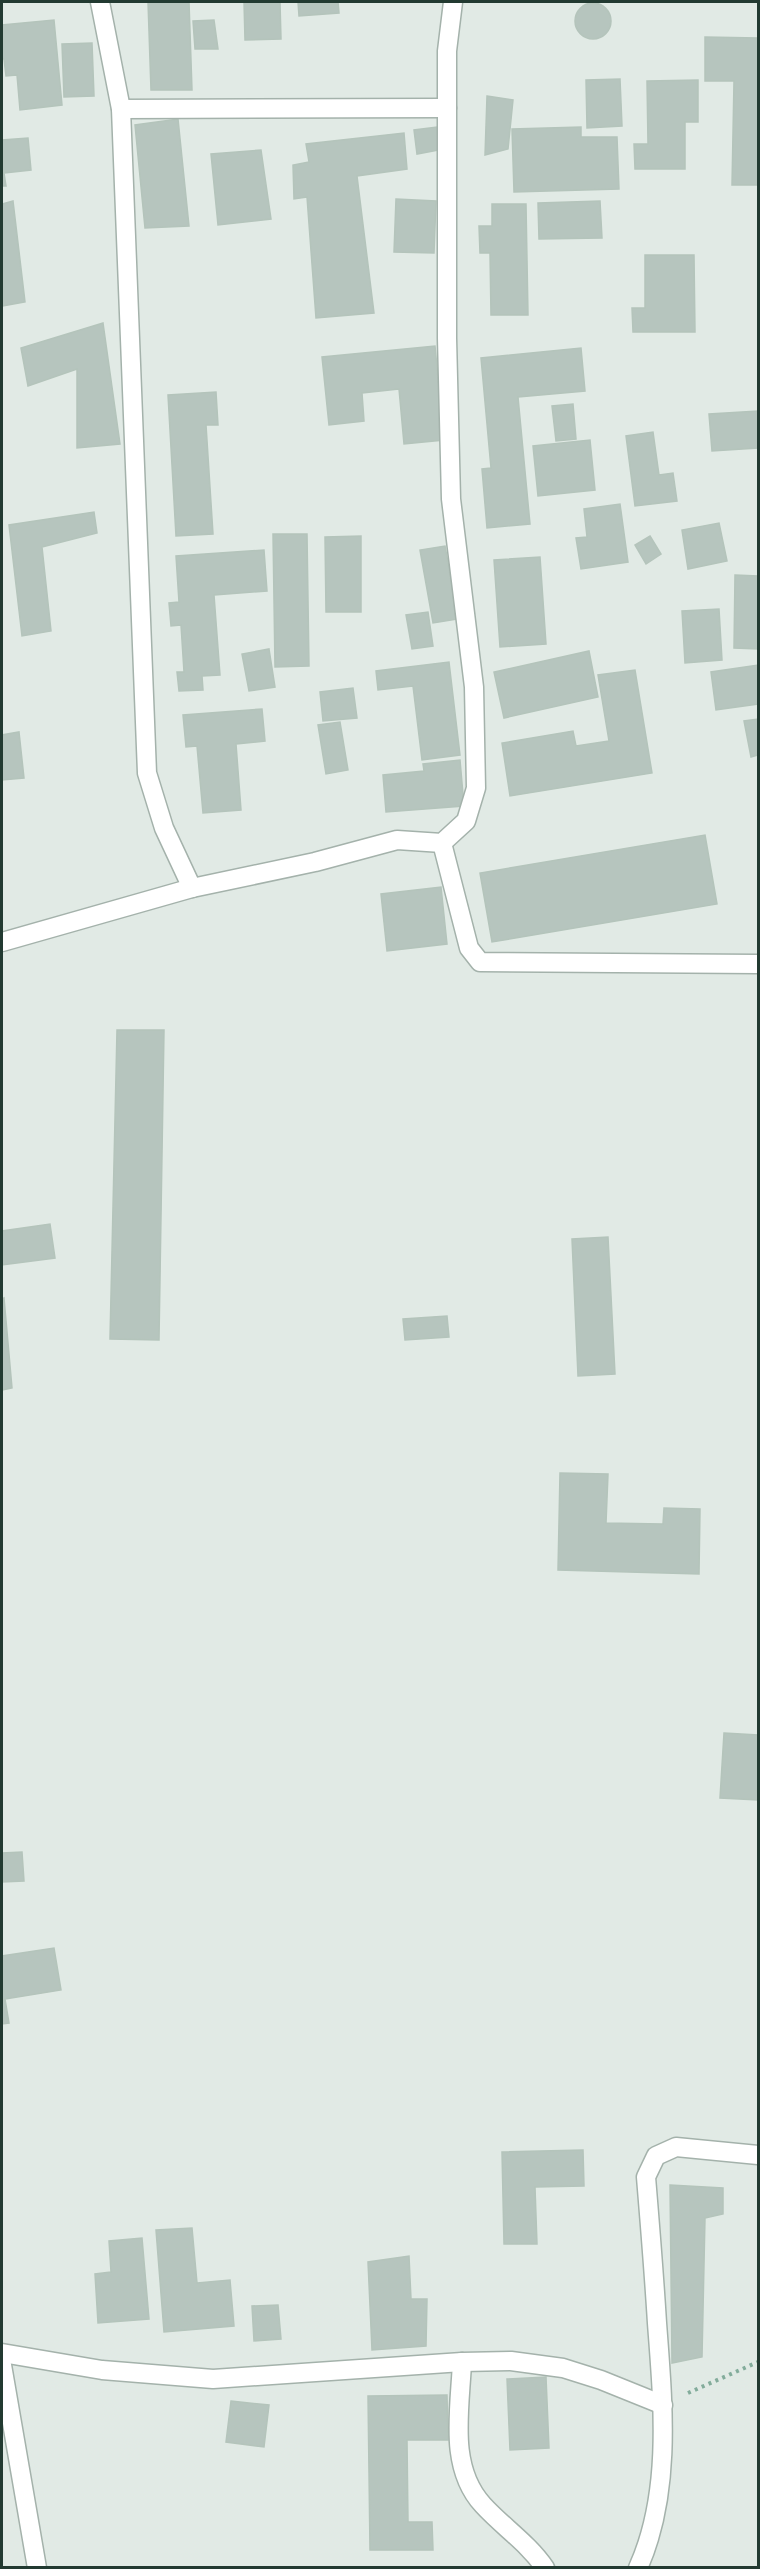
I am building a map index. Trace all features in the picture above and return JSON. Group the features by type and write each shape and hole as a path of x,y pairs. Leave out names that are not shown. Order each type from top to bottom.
{"street":[{"path":"100,2 121,109 147,773 164,828 192,888"},
{"path":"2,942 192,888 315,862 398,840 442,843 466,821 476,788 474,687 451,499 447,338 447,51 453,2"},
{"path":"121,109 447,108"},
{"path":"442,843 469,948 480,962 759,964"},
{"path":"638,2568 648,2546 658,2498 663,2405 646,2177 656,2156 676,2147 759,2155"},
{"path":"2,2353 102,2370 213,2379 462,2362 511,2361 563,2368 601,2380 663,2405"},
{"path":"462,2362 459,2428 462,2471 471,2490 484,2506 534,2553 545,2568"},
{"path":"2,2365 37,2568"}],"path":[{"path":"663,2405 759,2362"}],"building":[{"path":"148,2 189,2 192,90 151,90"},
{"path":"244,2 280,2 281,39 245,40"},
{"path":"298,2 338,2 339,13 299,16"},
{"path":"593,3 606,8 611,21 606,34 593,39 580,34 575,21 580,8"},
{"path":"54,20 62,105 20,110 17,75 6,76 4,59 2,59 2,25"},
{"path":"214,20 218,49 195,49 193,21"},
{"path":"705,37 758,38 758,185 732,185 734,81 705,81"},
{"path":"92,43 94,96 64,97 62,44"},
{"path":"620,79 622,126 587,128 586,80"},
{"path":"698,80 698,122 685,122 685,169 635,169 634,144 648,144 647,81"},
{"path":"487,96 513,100 508,149 485,155"},
{"path":"178,119 189,226 145,228 135,125"},
{"path":"437,127 439,150 417,154 414,130"},
{"path":"581,127 581,137 617,137 619,189 514,192 512,129"},
{"path":"404,133 407,169 357,176 374,313 316,318 307,197 294,199 293,165 309,162 306,144"},
{"path":"28,138 31,170 4,173 6,186 2,186 2,140"},
{"path":"261,150 271,219 218,225 211,154"},
{"path":"396,199 436,201 434,253 394,252"},
{"path":"13,201 25,302 2,306 2,204"},
{"path":"600,201 602,238 539,239 538,203"},
{"path":"492,204 526,204 528,315 491,315 490,253 480,253 479,226 492,226"},
{"path":"645,255 694,255 695,332 633,332 632,308 645,308"},
{"path":"103,323 120,444 77,448 77,369 28,386 21,348"},
{"path":"435,346 444,440 404,444 399,389 362,393 364,421 329,425 322,357"},
{"path":"581,348 585,391 518,397 530,524 487,528 482,469 491,468 481,358"},
{"path":"216,392 218,425 206,425 213,534 176,536 168,395"},
{"path":"573,404 576,439 556,441 552,406"},
{"path":"758,411 758,448 712,451 709,414"},
{"path":"653,432 659,475 673,473 677,501 635,506 626,436"},
{"path":"590,440 595,490 538,496 533,446"},
{"path":"620,504 628,562 581,569 576,538 587,537 584,509"},
{"path":"94,512 97,533 42,547 51,631 22,636 9,525"},
{"path":"719,523 727,561 688,569 682,530"},
{"path":"273,534 307,534 309,666 275,667"},
{"path":"361,536 361,612 326,612 325,537"},
{"path":"650,536 661,554 646,564 635,545"},
{"path":"445,546 458,619 433,623 420,550"},
{"path":"264,550 267,591 214,595 220,675 202,676 203,690 179,691 177,672 184,672 181,625 171,626 169,603 179,602 176,556"},
{"path":"540,557 546,644 500,647 494,560"},
{"path":"735,575 758,576 758,649 734,648"},
{"path":"719,609 722,660 685,663 682,611"},
{"path":"428,612 433,646 412,649 406,615"},
{"path":"269,649 275,687 249,691 242,654"},
{"path":"589,651 598,697 504,718 494,672"},
{"path":"449,662 460,755 422,760 413,686 378,690 376,671"},
{"path":"758,665 758,704 716,710 711,672"},
{"path":"635,670 652,773 510,796 502,743 573,731 576,746 609,741 598,675"},
{"path":"353,688 357,718 323,721 320,692"},
{"path":"262,709 265,741 236,744 241,810 203,813 197,746 186,747 183,715"},
{"path":"758,719 758,755 751,757 744,721"},
{"path":"340,722 348,770 326,774 318,725"},
{"path":"19,732 24,778 2,780 2,735"},
{"path":"460,760 464,806 386,812 383,775 424,771 423,764"},
{"path":"705,835 717,904 492,942 480,873"},
{"path":"441,887 447,944 387,951 381,894"},
{"path":"117,1030 164,1030 159,1340 110,1339"},
{"path":"50,1224 55,1258 2,1265 2,1231"},
{"path":"608,1237 615,1374 578,1376 572,1239"},
{"path":"4,1298 12,1388 2,1390 2,1299"},
{"path":"447,1316 449,1337 405,1340 403,1319"},
{"path":"560,1473 608,1474 606,1523 663,1524 664,1508 700,1509 699,1574 558,1570"},
{"path":"724,1733 758,1735 758,1800 720,1798"},
{"path":"22,1852 24,1881 2,1882 2,1853"},
{"path":"54,1948 61,1990 5,1999 9,2023 2,2024 2,1956"},
{"path":"583,2150 584,2186 535,2187 537,2244 504,2244 502,2152"},
{"path":"670,2185 723,2188 723,2214 705,2218 702,2357 672,2363"},
{"path":"192,2228 197,2283 230,2280 234,2326 164,2332 156,2230"},
{"path":"142,2238 149,2319 98,2323 95,2274 111,2272 109,2241"},
{"path":"409,2256 411,2299 427,2299 426,2346 372,2350 368,2262"},
{"path":"278,2305 281,2339 254,2341 252,2306"},
{"path":"546,2377 549,2448 510,2450 507,2379"},
{"path":"447,2395 448,2440 407,2440 408,2522 432,2522 433,2550 370,2550 368,2396"},
{"path":"231,2401 269,2405 264,2447 226,2442"}]}
